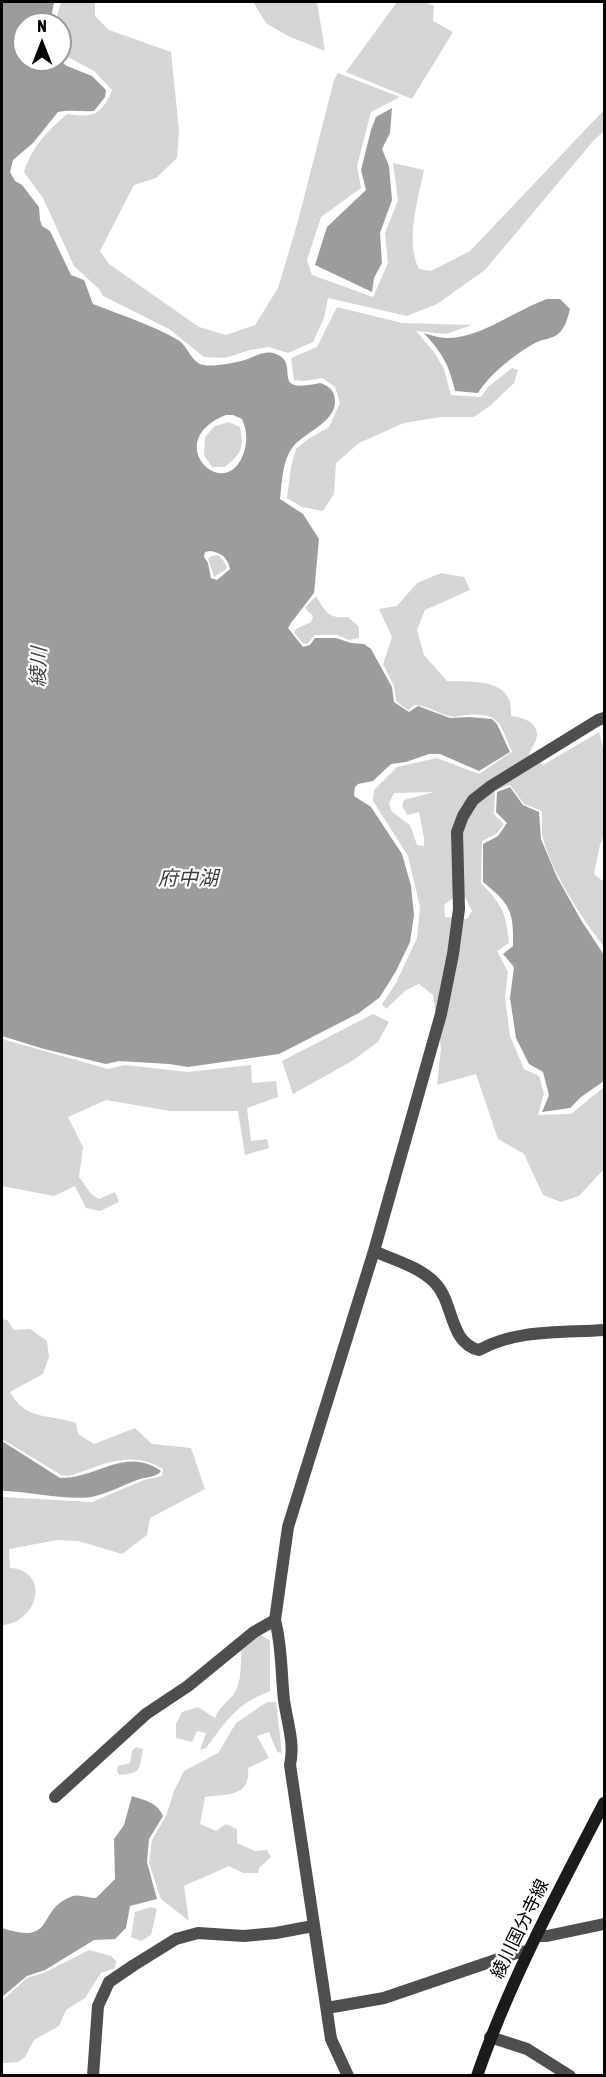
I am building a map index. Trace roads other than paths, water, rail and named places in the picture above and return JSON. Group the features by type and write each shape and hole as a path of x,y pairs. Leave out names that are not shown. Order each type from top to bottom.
{"main road":[{"name":"綾川国分寺線","path":"477,2076 490,2037 528,1951 604,1803"}],"street":[{"path":"348,2076 331,2038 290,1765 293,1752 284,1700 275,1620 288,1527 374,1251 441,1014 459,909 457,832 463,816 473,800 491,786 604,718"},
{"path":"374,1251 420,1271 435,1283 444,1295 461,1339 472,1348 479,1350 491,1343 516,1336 604,1330"},
{"path":"55,1797 146,1714 188,1686 254,1632 275,1620"},
{"path":"536,1936 547,1936 604,1924"},
{"path":"93,2076 99,2006 109,1982 176,1939 198,1933 244,1936 313,1926"},
{"path":"327,2008 384,1998 516,1953 528,1951"},
{"path":"490,2037 527,2049 570,2076"}],"water":[{"name":"府中湖","path":"2,2 54,2 52,12 12,12 12,72 72,72 72,68 92,76 106,90 105,97 94,111 58,112 33,143 13,160 10,172 15,181 22,185 39,207 42,226 50,231 71,275 84,280 93,304 178,340 200,364 223,365 263,353 272,353 283,359 290,382 294,385 320,383 327,386 334,395 335,404 332,412 327,419 292,448 283,472 280,499 303,514 319,539 314,593 288,628 303,647 310,645 315,638 336,638 364,644 371,649 392,687 394,702 409,712 418,706 450,718 492,719 497,724 510,752 479,771 440,754 429,754 406,762 391,764 373,781 358,784 355,787 354,796 371,807 402,854 411,886 414,915 410,942 396,971 380,997 359,1013 279,1054 188,1067 119,1061 106,1064 2,1036","holes":["226,415 242,419 246,432 245,450 234,468 223,473 212,471 203,463 197,452 198,439 207,426","205,552 218,553 227,561 230,569 217,580 211,578 208,563 204,557"]},
{"path":"392,108 390,133 382,149 389,166 392,200 380,233 382,263 374,278 372,292 315,265 327,227 366,190 361,170 371,130 376,117"},
{"path":"547,299 560,299 570,309 566,323 556,336 535,343 512,358 496,371 478,393 455,391 444,359 424,333 446,338 471,334"},
{"path":"510,787 523,805 539,812 541,839 557,877 604,955 604,1081 570,1108 542,1112 549,1095 543,1072 529,1064 516,1038 510,998 514,967 503,954 513,946 511,916 505,903 483,882 483,844 498,836 507,823 496,812 497,792"},
{"path":"2,1441 60,1478 86,1474 123,1462 148,1464 161,1471 154,1476 86,1498 2,1491"},
{"path":"132,1796 154,1805 163,1816 149,1839 147,1862 157,1899 130,1906 126,1928 115,1939 94,1940 45,1970 27,1976 2,1997 2,1928 31,1933 44,1924 53,1909 61,1902 73,1896 96,1898 115,1879 114,1839 124,1825"}],"water label":[{"name":"綾川","path":"39,667"}]}
